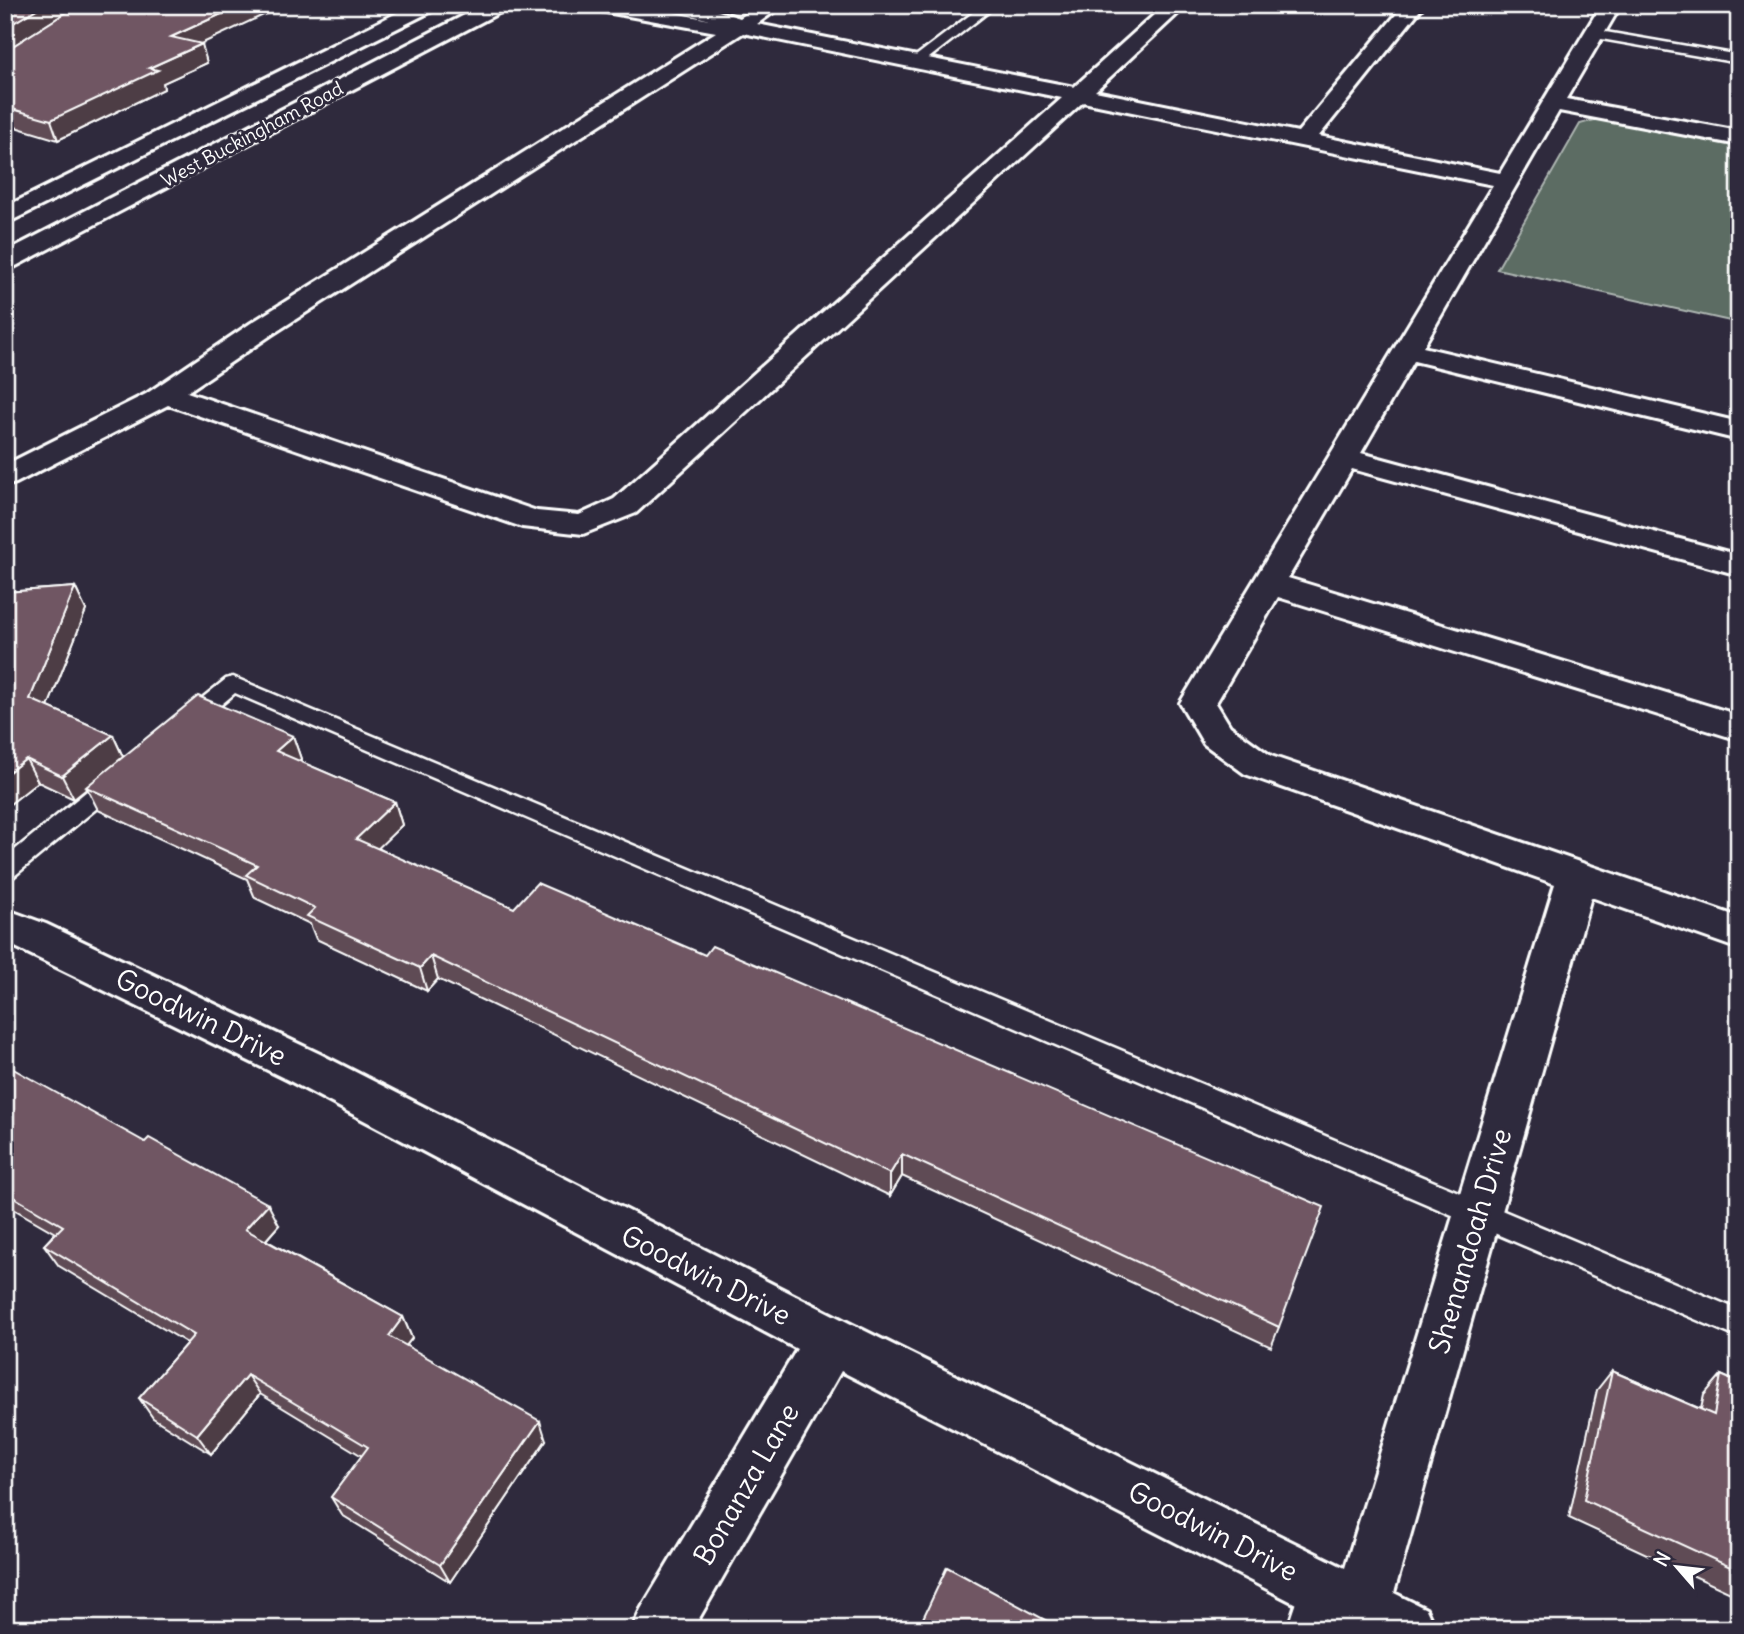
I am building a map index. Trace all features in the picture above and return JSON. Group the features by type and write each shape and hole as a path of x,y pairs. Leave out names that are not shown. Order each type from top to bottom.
{"street":[{"name":"West Buckingham Road","path":"5,217 429,5"},
{"name":"West Buckingham Road","path":"5,262 499,5"},
{"path":"601,5 710,26 740,26 1507,181"},
{"path":"676,5 726,18 740,26"},
{"path":"5,477 43,460 164,394 261,328 773,5"},
{"path":"164,394 533,520 583,525 625,506 1177,5"},
{"path":"1303,141 1414,5"},
{"path":"1611,5 1198,703 1217,735 1258,765 1739,933"},
{"path":"1553,103 1739,138"},
{"path":"1406,351 1739,431"},
{"path":"1343,457 1739,565"},
{"path":"1269,583 1739,728"},
{"name":"Shenandoah Drive","path":"1362,1606 1577,876"},
{"name":"Goodwin Drive","path":"5,925 31,935 304,1067 831,1339 1362,1606"},
{"name":"Bonanza Lane","path":"661,1629 831,1339"}],"lane":[{"path":"916,62 991,5"},
{"path":"1594,34 1739,59"},
{"path":"171,735 233,684 1478,1216 1739,1324"},
{"path":"5,870 140,761"},
{"path":"1304,1629 1362,1606"}],"green space":[{"path":"1598,119 1739,145 1739,323 1497,269 1580,124"}],"building":[{"path":"5,5 43,5 5,28"},
{"path":"78,5 241,5 171,37 202,44 149,68 158,70 51,120 5,107 5,51"},
{"path":"75,587 30,699 113,735 62,776 26,759 5,775 5,592"},
{"path":"198,696 293,736 276,751 395,802 356,839 514,908 537,883 705,955 712,946 1324,1207 1279,1327 902,1154 890,1174 431,956 420,968 307,916 315,908 246,875 257,865 86,787"},
{"path":"8,1066 145,1142 149,1138 268,1204 245,1229 403,1317 389,1336 540,1421 440,1565 331,1497 368,1447 247,1375 197,1435 139,1398 194,1335 44,1245 63,1226 5,1192 5,1069"},
{"path":"1612,1371 1714,1415 1721,1375 1739,1383 1739,1571 1584,1500"},
{"path":"947,1567 1060,1628 918,1629"}]}
